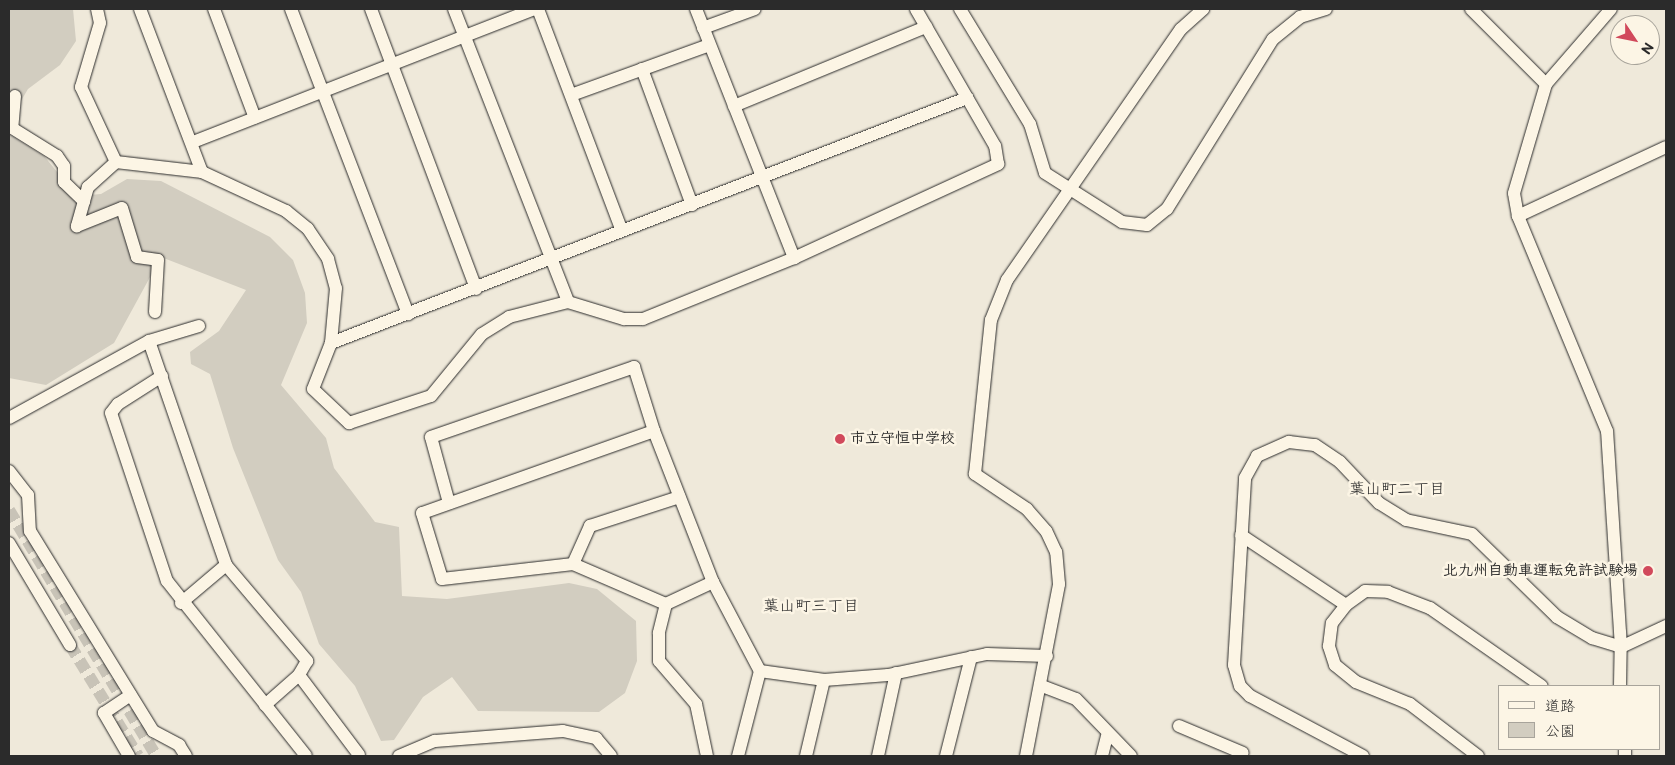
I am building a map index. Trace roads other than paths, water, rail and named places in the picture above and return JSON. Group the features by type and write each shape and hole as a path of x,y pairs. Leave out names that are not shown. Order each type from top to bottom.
{"street":[{"path":"97,9 100,23 82,87 116,162"},
{"path":"140,9 193,142 202,172"},
{"path":"214,9 255,118"},
{"path":"291,9 408,314"},
{"path":"370,9 476,289"},
{"path":"454,9 568,302"},
{"path":"193,142 536,9 574,94 622,231"},
{"path":"696,9 794,258"},
{"path":"704,28 755,9"},
{"path":"155,312 158,260 137,257 122,208 77,226 88,187 116,162 202,172 286,211 308,229 328,259 336,288 331,343 313,389 349,423 431,396 482,334 510,317 568,302 624,319 643,319 794,258 998,164 1000,157 916,9"},
{"path":"960,9 1030,124 1045,172 1072,192 1122,222 1148,225 1156,221 1223,124 1273,39 1300,17 1326,9"},
{"path":"1026,756 1042,686 1059,584 1056,552 1046,531 1027,510 978,479 974,468 991,320 999,295 1072,192 1181,29 1203,9"},
{"path":"1471,9 1546,84"},
{"path":"1611,9 1546,84 1540,117 1514,193 1518,216 1607,431 1621,647 1620,685"},
{"path":"734,106 926,27"},
{"path":"574,94 709,45"},
{"path":"642,69 692,205"},
{"path":"15,96 12,128 57,156 64,166 64,182 84,201"},
{"path":"331,343 476,289 967,98"},
{"path":"1518,216 1666,147"},
{"path":"9,418 149,341 199,326"},
{"path":"149,341 226,565 307,661 299,676 265,705"},
{"path":"449,503 431,437 634,367 654,431 714,582 760,671 738,756"},
{"path":"162,376 111,413 166,581 181,603 306,756"},
{"path":"654,431 422,513 442,579 574,564 666,604 714,582"},
{"path":"1363,756 1331,742 1240,686 1234,665 1234,618 1245,478 1257,456 1289,442 1315,446 1340,462 1379,503 1406,520 1472,534 1557,617 1592,638 1621,647 1666,626"},
{"path":"9,471 28,495 30,531 153,731 179,745 186,756"},
{"path":"574,564 590,526 679,497"},
{"path":"1241,535 1346,605"},
{"path":"9,543 70,644"},
{"path":"181,603 226,565"},
{"path":"1478,756 1427,714 1356,682 1335,665 1329,646 1332,623 1346,605 1365,592 1388,592 1430,608 1541,685"},
{"path":"666,604 659,633 659,661 696,704 707,756"},
{"path":"760,671 824,680 896,673 998,653 1047,656"},
{"path":"946,756 971,657"},
{"path":"878,756 896,673"},
{"path":"299,676 359,755"},
{"path":"806,756 824,680"},
{"path":"1042,686 1076,699 1107,736 1130,756"},
{"path":"129,756 104,713 131,695"},
{"path":"1179,726 1245,755"},
{"path":"399,756 435,741 563,731 596,738 611,756"},
{"path":"1102,756 1107,736"}],"tunnel":[{"path":"9,510 156,756"},
{"path":"70,645 138,756"}],"place":[{"name":"市立守恒中学校","path":"840,439"},
{"name":"北九州自動車運転免許試験場","path":"1648,571"}],"district":[{"name":"葉山町二丁目","path":"1397,490"},
{"name":"葉山町三丁目","path":"811,607"}]}
